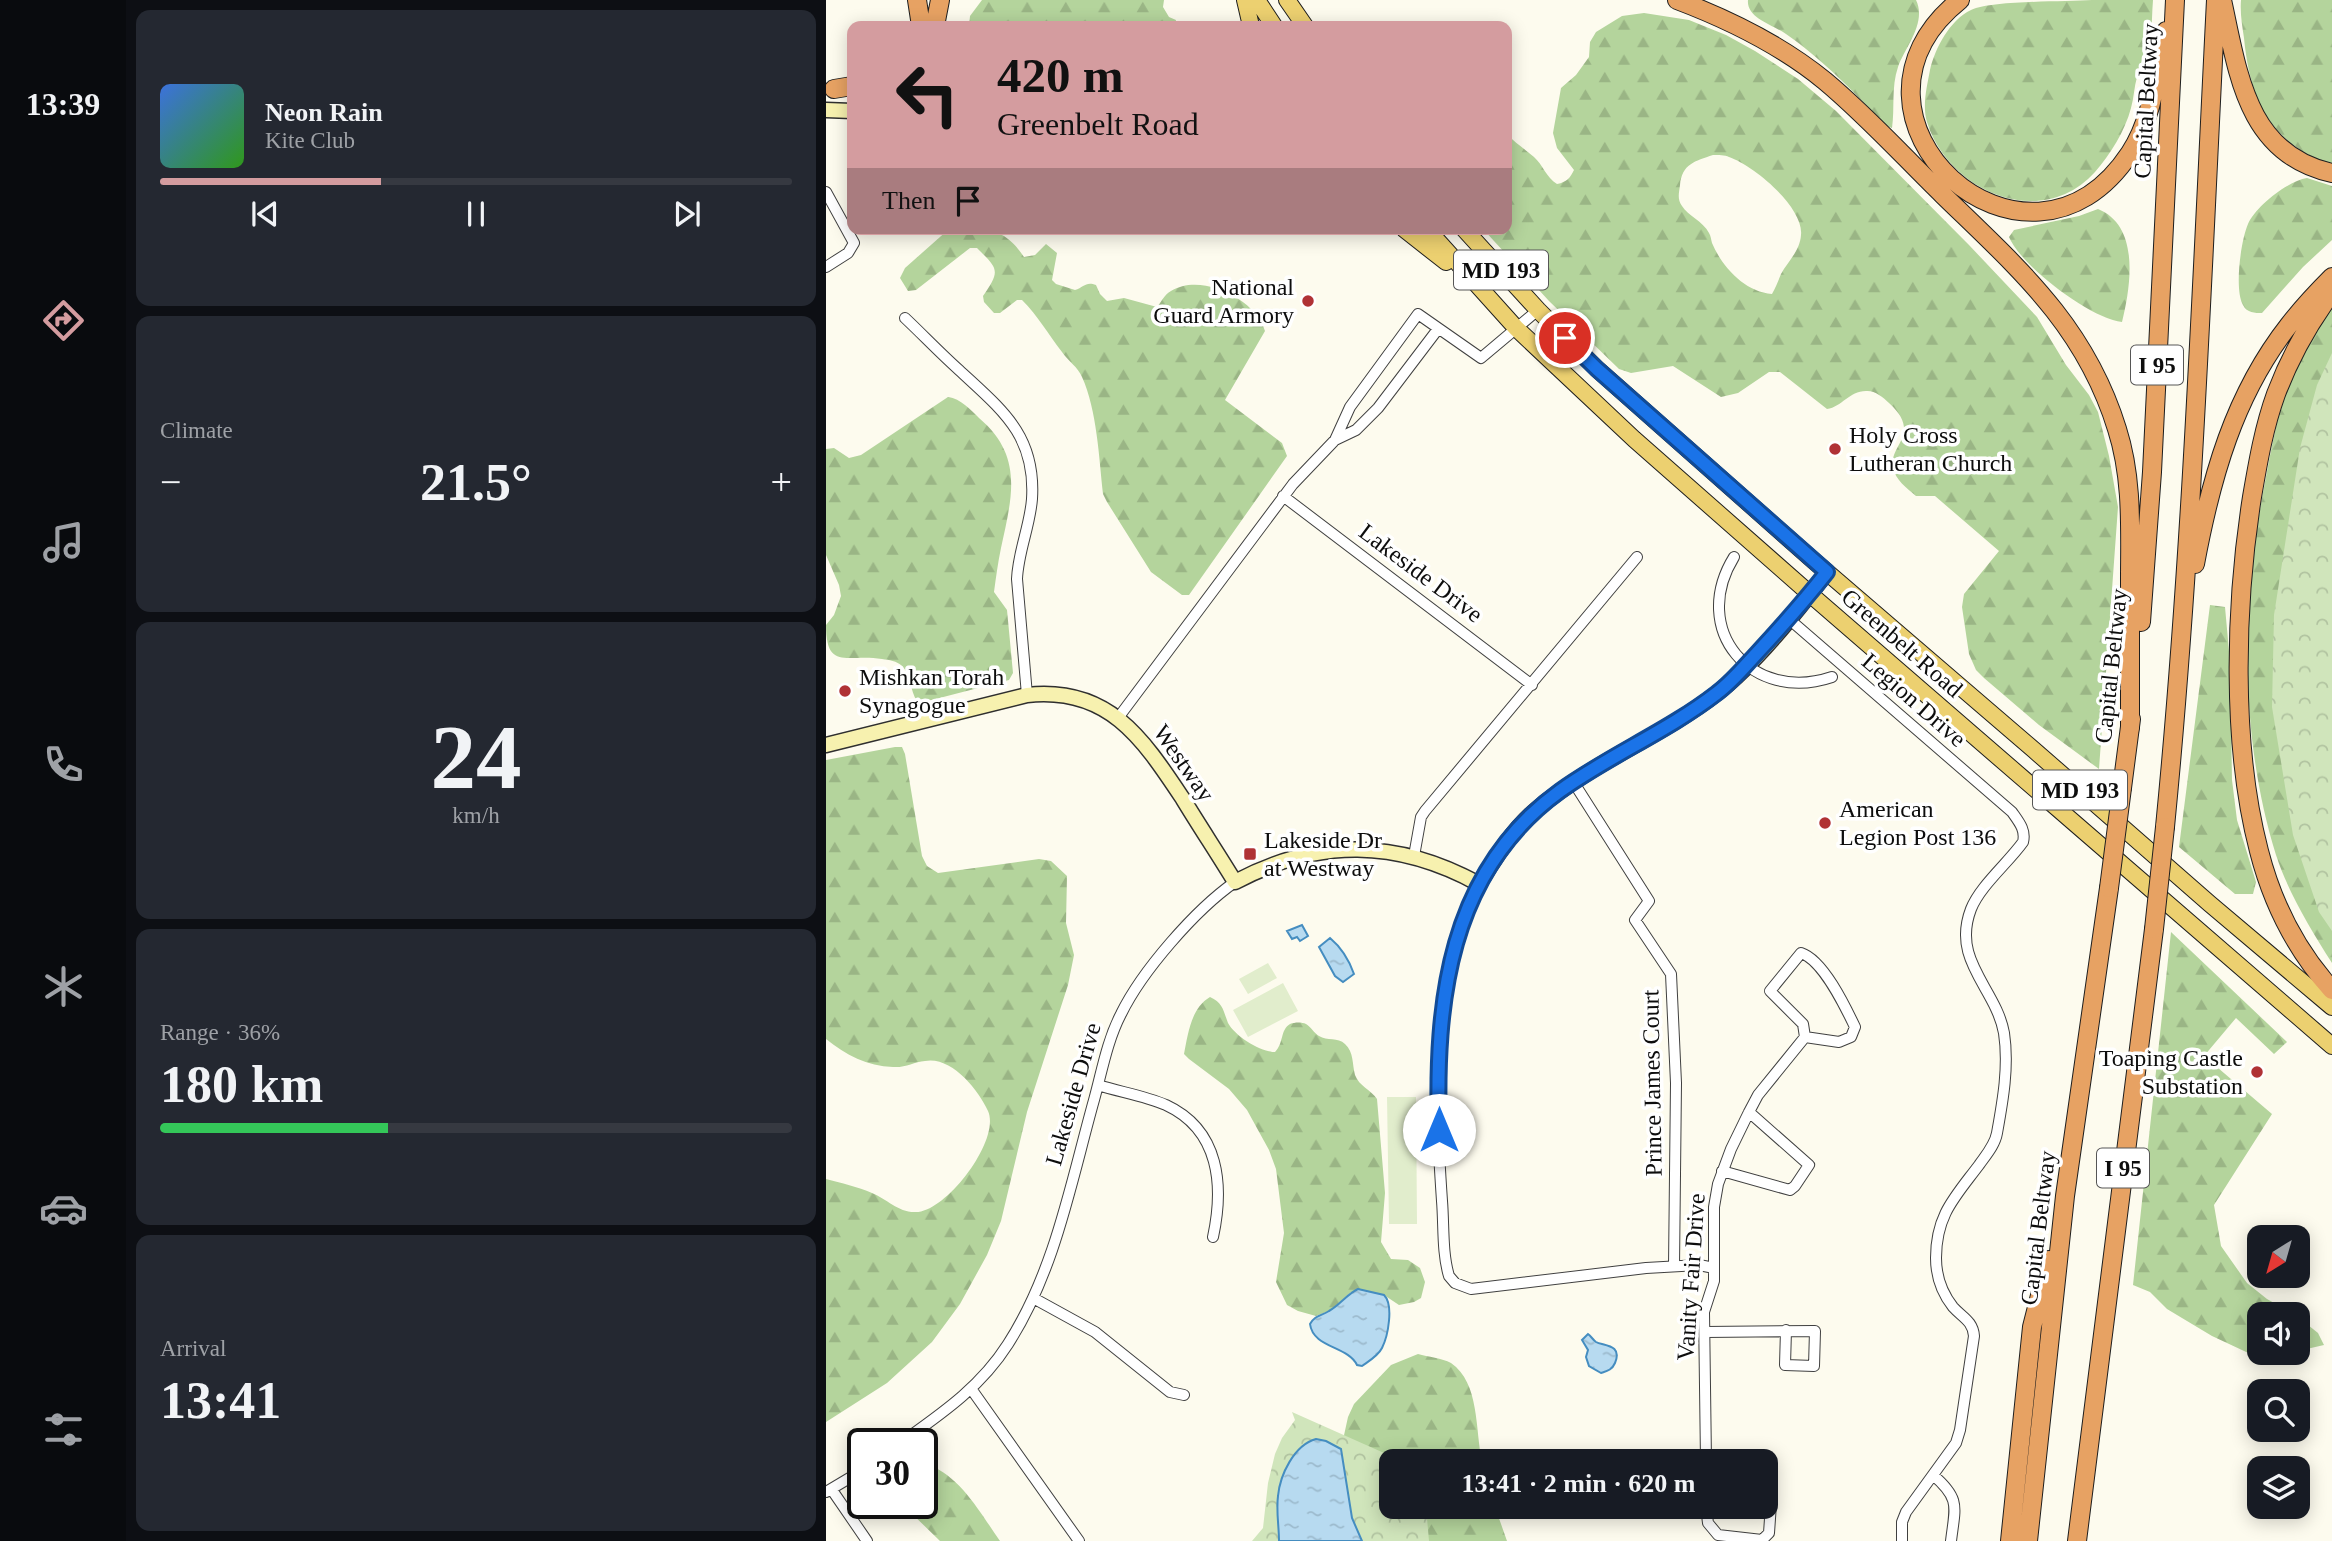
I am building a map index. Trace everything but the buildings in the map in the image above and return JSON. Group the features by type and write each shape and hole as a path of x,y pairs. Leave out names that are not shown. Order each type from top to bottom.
{"highway":[{"path":"916,0 929,21"},
{"path":"933,21 940,0"},
{"path":"1677,0 1710,12 1761,38 1825,81 2028,278 2065,321 2080,344 2108,403 2126,466 2131,506 2130,729"},
{"path":"1960,0 1937,22 1916,65 1912,89 1913,111 1922,140 1939,168 1971,195 2001,208 2034,211 2051,209 2085,196 2112,177 2132,150 2146,118 2174,0"},
{"name":"Capital Beltway","path":"2028,1541 2065,1196 2109,888 2140,637 2152,472 2174,0"},
{"name":"I 95","path":"2077,1541 2165,827 2181,646 2216,0"},
{"path":"2222,0 2242,89 2260,126 2289,155 2309,167 2332,173"},
{"path":"2181,646 2206,505 2236,412 2269,352 2288,326 2332,277"},
{"path":"2332,292 2288,363 2267,425 2249,514 2242,574 2239,658 2244,758 2259,852 2286,924 2302,953 2332,990"},
{"path":"2010,1541 2032,1327 2065,1196"},
{"path":"2084,1541 2092,1408"}],"main road":[{"path":"1245,0 1250,21"},
{"path":"1257,0 1271,21"},
{"path":"1287,0 1302,21"},
{"path":"1412,235 1476,286"},
{"name":"Greenbelt Road","path":"1432,235 1516,328 1600,408 1810,594 2332,1046"},
{"name":"Greenbelt Road","path":"1469,235 1597,369 1827,572 2332,1007"}],"street":[{"path":"826,110 847,111"},
{"path":"826,192 847,230"},
{"path":"826,267 848,253 854,243 850,235"},
{"path":"1118,718 1283,496 1335,440 1350,407 1418,314 1481,358 1538,310"},
{"path":"905,318 1000,408 1017,429 1026,447 1031,469 1031,503 1017,579 1027,695"},
{"path":"1335,440 1356,429 1378,408 1438,329"},
{"name":"Lakeside Drive","path":"1283,496 1532,685"},
{"path":"1414,856 1423,813 1637,557"},
{"path":"1734,557 1723,576 1720,588 1720,622 1729,643 1747,664 1765,677 1788,683 1811,683 1832,677"},
{"path":"1714,1268 1699,1265 1646,1268 1471,1289 1455,1283 1447,1268 1438,1111 1441,1018 1446,983 1453,948 1479,884 1530,815 1574,783 1718,692 1789,619 1827,572"},
{"name":"Legion Drive","path":"1789,619 2012,812 2023,829 2023,842 1979,896 1970,912 1968,924 1967,941 1972,968 1986,989 2000,1021 2007,1063 1996,1139 1949,1203 1936,1245 1938,1279 1944,1295 1970,1323 1974,1336 1961,1430 1949,1455 1933,1475"},
{"name":"Westway","path":"826,745 1027,695 1047,694 1079,699 1118,718 1139,736 1235,882"},
{"name":"Prince James Court","path":"1574,783 1649,901 1635,920 1671,974 1676,1083 1674,1266"},
{"name":"Lakeside Drive","path":"921,1428 972,1390 1007,1346 1035,1299 1054,1242 1114,1031 1130,998 1154,964 1195,917 1235,882 1290,858 1328,851 1366,849 1414,856 1479,884"},
{"path":"1801,953 1809,955 1815,961 1843,1001 1855,1027 1851,1037 1839,1042 1805,1037 1803,1024 1770,991 1801,953"},
{"name":"Vanity Fair Drive","path":"1706,1449 1704,1312 1713,1288 1714,1207 1722,1171 1758,1096 1805,1037"},
{"path":"1098,1085 1163,1104 1198,1131 1213,1158 1220,1189 1219,1212 1213,1237"},
{"path":"1722,1171 1790,1189 1796,1186 1809,1165 1749,1112"},
{"path":"1035,1299 1095,1332 1170,1392 1184,1395"},
{"path":"1705,1332 1786,1330 1815,1331 1814,1366 1785,1365 1786,1330"},
{"path":"972,1390 1079,1541"},
{"path":"1902,1541 1902,1522 1906,1512 1933,1475 1953,1495 1951,1541"},
{"path":"847,1480 829,1491 867,1541"},
{"path":"1708,1519 1718,1535 1762,1540 1769,1533 1770,1519"}],"green space":[{"path":"982,0 1164,0 1163,7 1169,17 1176,20 970,21 970,16"},
{"path":"1748,0 1916,0 1919,17 1896,75 1892,128 1814,55 1751,12"},
{"path":"2092,0 2153,0 2150,42 2137,77 2128,117 2111,150 2095,172 2073,190 2049,199 2024,201 1999,195 1975,184 1955,167 1938,146 1926,116 1930,70 1950,28 1963,15 1982,7"},
{"path":"2241,0 2332,0 2332,165 2293,145 2278,131 2258,100 2247,60"},
{"path":"1644,13 1689,20 1726,35 1755,51 1798,79 1836,111 2037,317 2098,412 2118,507 2099,769 2039,725 1976,670 1969,654 1962,607 1964,594 1999,551 1935,496 1916,496 1899,480 1894,472 1893,459 1902,439 1903,423 1887,401 1878,394 1866,391 1850,396 1827,409 1780,372 1769,372 1738,393 1721,397 1673,366 1631,373 1619,369 1549,301 1488,235 1512,235 1512,139 1534,157 1557,184 1566,181 1574,170 1557,148 1553,133 1561,88 1576,75 1589,57 1590,42 1596,32 1622,16","holes":["1727,156 1751,169 1775,188 1786,200 1800,224 1798,246 1772,294 1753,289 1736,277 1716,252 1710,234 1680,203 1683,172 1706,157"]},
{"path":"2307,178 2332,186 2332,240 2303,267 2262,313 2249,311 2240,298 2239,288 2241,252 2248,224 2273,195"},
{"path":"2098,209 2111,217 2121,229 2126,242 2129,274 2122,322 2093,312 2058,289 2027,262 2009,237 2014,230 2079,216"},
{"path":"942,235 1002,235 1024,257 1035,255 1046,244 1057,253 1052,280 1056,284 1075,290 1087,284 1096,285 1107,301 1124,298 1157,307 1171,291 1183,286 1197,285 1212,287 1239,299 1260,319 1265,331 1225,400 1282,443 1287,456 1189,595 1182,595 1151,572 1103,494 1094,419 1087,390 1078,370 1022,300 1017,300 1000,313 994,313 984,302 983,296 995,275 989,261 977,248 970,248 916,290 908,291 900,278 905,268"},
{"path":"2332,305 2332,963 2293,897 2276,855 2264,810 2250,717 2248,622 2257,528 2278,419 2292,373 2310,338"},
{"path":"2332,353 2332,931 2319,912 2293,835 2272,707 2274,615 2300,448 2317,385"},
{"path":"948,397 965,405 993,432 1009,462 1009,512 994,592 1007,610 1013,673 1009,680 924,702 917,701 907,673 898,663 841,657 830,649 826,625 834,615 841,596 826,555 826,449 834,448 849,458 861,455"},
{"path":"2210,605 2225,607 2230,662 2232,780 2237,820 2256,882 2253,894 2235,894 2179,847"},
{"path":"902,747 905,754 922,856 927,866 938,873 1039,859 1051,861 1067,876 1066,923 1074,955 1068,985 1027,1112 1001,1221 987,1255 960,1304 932,1342 887,1383 826,1422 826,1179 867,1191 910,1212 928,1209 955,1188 968,1172 979,1156 990,1124 988,1111 978,1093 954,1069 935,1061 897,1067 874,1064 849,1055 826,1039 826,760"},
{"path":"2171,932 2287,1042 2274,1054 2236,1018 2204,1056 2272,1114 2214,1205 2221,1246 2247,1283 2247,1288 2253,1288 2272,1302 2247,1302 2247,1352 2212,1336 2167,1309 2150,1292 2133,1285"},
{"path":"1268,963 1277,978 1248,994 1239,979"},
{"path":"1283,983 1298,1011 1248,1037 1233,1010"},
{"path":"1210,997 1220,1004 1228,1023 1236,1033 1262,1049 1275,1052 1287,1027 1298,1022 1306,1024 1319,1036 1339,1040 1348,1047 1357,1079 1377,1099 1385,1193 1381,1242 1391,1259 1408,1260 1420,1268 1425,1282 1421,1298 1399,1305 1384,1295 1351,1292 1331,1310 1316,1316 1287,1305 1276,1282 1284,1233 1276,1169 1269,1150 1247,1110 1229,1089 1184,1054 1194,1015"},
{"path":"1387,1097 1416,1097 1417,1224 1389,1224"},
{"path":"2310,1327 2318,1333 2324,1345 2310,1348"},
{"path":"1418,1354 1451,1363 1467,1382 1472,1395 1480,1449 1379,1449 1379,1519 1499,1519 1507,1541 1362,1541 1341,1449 1348,1417 1354,1404 1391,1365"},
{"path":"1292,1412 1379,1451 1379,1519 1427,1519 1429,1541 1252,1541 1263,1528 1268,1483 1275,1454 1295,1420"},
{"path":"938,1470 961,1487 1000,1541 940,1541 917,1519 938,1519"}],"water":[{"path":"1302,925 1308,936 1300,941 1297,937 1292,939 1287,931"},
{"path":"1330,938 1345,954 1354,974 1343,982 1335,976 1319,947"},
{"path":"1358,1289 1384,1295 1389,1306 1388,1329 1382,1348 1362,1366 1317,1338 1310,1324 1316,1317 1333,1309"},
{"path":"1588,1334 1596,1342 1611,1347 1616,1352 1615,1363 1609,1370 1601,1373 1589,1366 1586,1357 1588,1350 1582,1340"},
{"path":"1316,1439 1341,1449 1352,1518 1362,1541 1279,1541 1277,1502 1282,1479 1295,1454 1308,1442"}],"place":[{"name":"National Guard Armory","path":"1308,301"},
{"name":"Holy Cross Lutheran Church","path":"1835,449"},
{"name":"Mishkan Torah Synagogue","path":"845,691"},
{"name":"American Legion Post 136","path":"1825,823"},
{"name":"Lakeside Dr at Westway","path":"1250,854"},
{"name":"Toaping Castle Substation","path":"2257,1072"}],"route":[{"path":"1439,1130 1441,1018 1446,983 1458,931 1490,867 1512,836 1538,808 1562,790 1695,709 1718,692 1789,619 1827,572 1565,338"}]}
